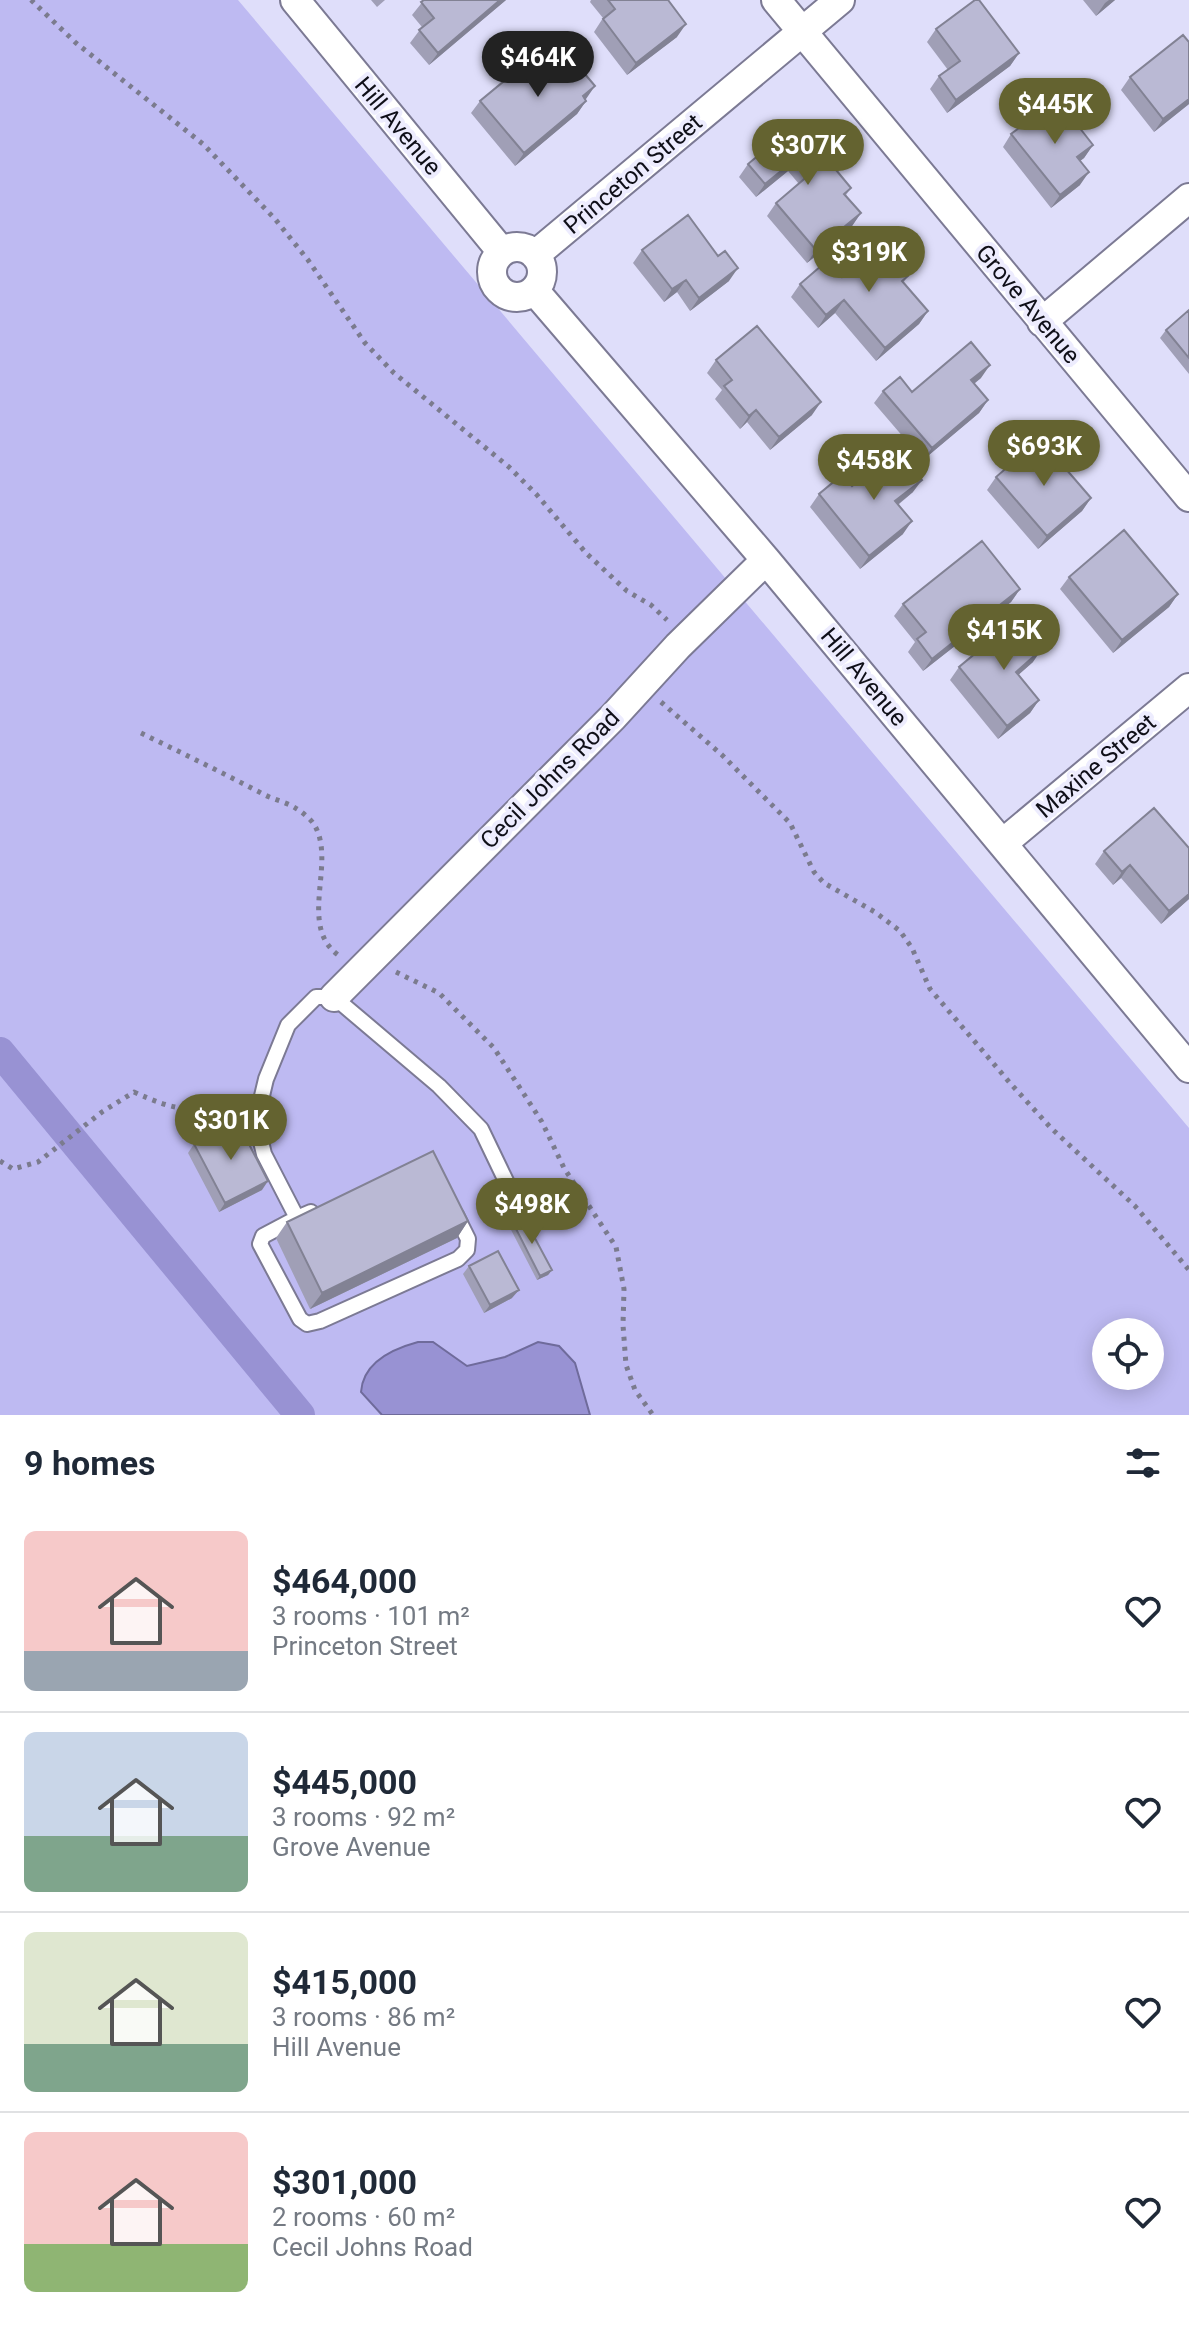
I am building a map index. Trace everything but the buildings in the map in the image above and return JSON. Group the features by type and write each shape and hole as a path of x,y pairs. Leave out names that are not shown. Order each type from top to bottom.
{"street":[{"name":"Hill Avenue","path":"295,0 502,252"},
{"name":"Grove Avenue","path":"776,0 1189,497"},
{"name":"Princeton Street","path":"535,255 840,0"},
{"path":"1042,322 1189,198"},
{"path":"516,247 535,255 541,277 534,290 512,297 497,286 492,267 502,252 516,247"},
{"name":"Hill Avenue","path":"534,290 766,560 1189,1068"},
{"name":"Cecil Johns Road","path":"334,997 766,560"},
{"name":"Maxine Street","path":"1003,843 1189,688"}],"lane":[{"path":"297,1218 264,1154 256,1121 266,1079 288,1025 316,997 334,997 439,1086 481,1129 535,1243"},
{"path":"323,1206 263,1236 260,1244 300,1319 307,1324 458,1259 467,1250 468,1239 448,1197"}],"path":[{"path":"31,0 76,43 203,144 275,219 308,260 365,343 426,401 509,467 537,495 564,530 617,582 670,622 678,646"},
{"path":"642,686 722,755 790,823 814,872 824,883 875,912 900,931 912,948 930,989 1010,1083 1051,1128 1135,1206 1189,1270"},
{"path":"141,733 298,809 315,825 322,851 320,925 332,950 351,964 381,965 439,993 494,1048 542,1122 564,1168 616,1247 624,1289 626,1365 635,1390 653,1415"},
{"path":"0,1161 13,1169 38,1162 102,1112 134,1092 167,1107 200,1111 259,1106"}],"shaded area":[{"path":"0,0 238,0 1189,1128 1189,1415 0,1415"},
{"path":"418,1342 433,1342 467,1366 505,1357 538,1342 559,1346 575,1363 590,1415 382,1415 361,1392 367,1373 380,1358"}],"waterway":[{"path":"0,1052 300,1415"}]}
